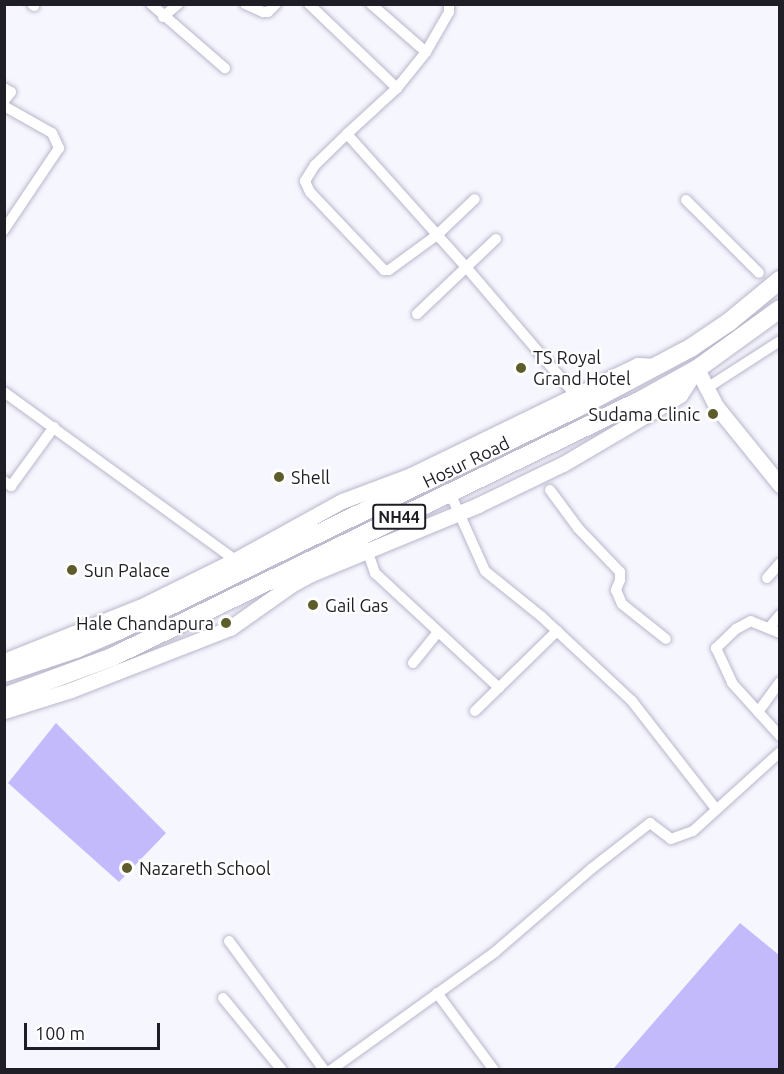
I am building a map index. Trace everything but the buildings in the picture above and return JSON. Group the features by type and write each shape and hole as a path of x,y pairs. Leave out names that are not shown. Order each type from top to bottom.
{"highway":[{"name":"Hosur Road","path":"4,673 76,649 120,630 585,404 657,366 729,322 780,280"},
{"name":"Hosur Road","path":"4,697 112,657 364,543 450,493 641,400 697,369 780,309"}],"street":[{"path":"151,4 163,17 225,68"},
{"path":"163,17 178,4"},
{"path":"245,4 268,12 276,4"},
{"path":"309,4 397,88"},
{"path":"371,4 426,52"},
{"path":"449,4 448,12 426,52 397,88 307,174 305,181 310,192 384,270 389,270 437,235 475,198"},
{"path":"4,88 11,92 4,104 52,133 59,148 4,230"},
{"path":"347,135 466,267 576,396"},
{"path":"686,200 759,273"},
{"path":"417,314 496,239"},
{"path":"707,388 780,340"},
{"path":"4,661 144,605 235,560 342,501 411,476 638,365 657,366"},
{"path":"4,711 71,690 230,628 295,583 364,543 457,513 563,464 680,395 697,369 716,406 780,485"},
{"path":"4,392 235,560"},
{"path":"4,496 8,483 54,427"},
{"path":"550,490 578,528 620,572 616,590 622,604 666,639"},
{"path":"450,493 457,513 485,571 557,631 632,701 716,809"},
{"path":"364,543 375,573 498,688"},
{"path":"767,579 780,563"},
{"path":"780,615 774,630 751,621 744,623 718,643 716,648 732,683 780,735"},
{"path":"475,711 557,631"},
{"path":"413,663 437,633"},
{"path":"758,712 780,681"},
{"path":"331,1070 495,952 591,869 650,823 671,839 693,831 780,752"},
{"path":"229,941 324,1070"},
{"path":"437,993 494,1070"},
{"path":"222,998 282,1070"}],"shaded area":[{"path":"56,723 166,833 119,882 8,783"},
{"path":"740,923 779,955 779,1069 614,1068"}],"place":[{"name":"TS Royal Grand Hotel","path":"521,368"},
{"name":"Sudama Clinic","path":"713,414"},
{"name":"Shell","path":"279,477"},
{"name":"Sun Palace","path":"72,570"},
{"name":"Gail Gas","path":"313,605"},
{"name":"Hale Chandapura","path":"226,623"},
{"name":"Nazareth School","path":"127,868"}]}
